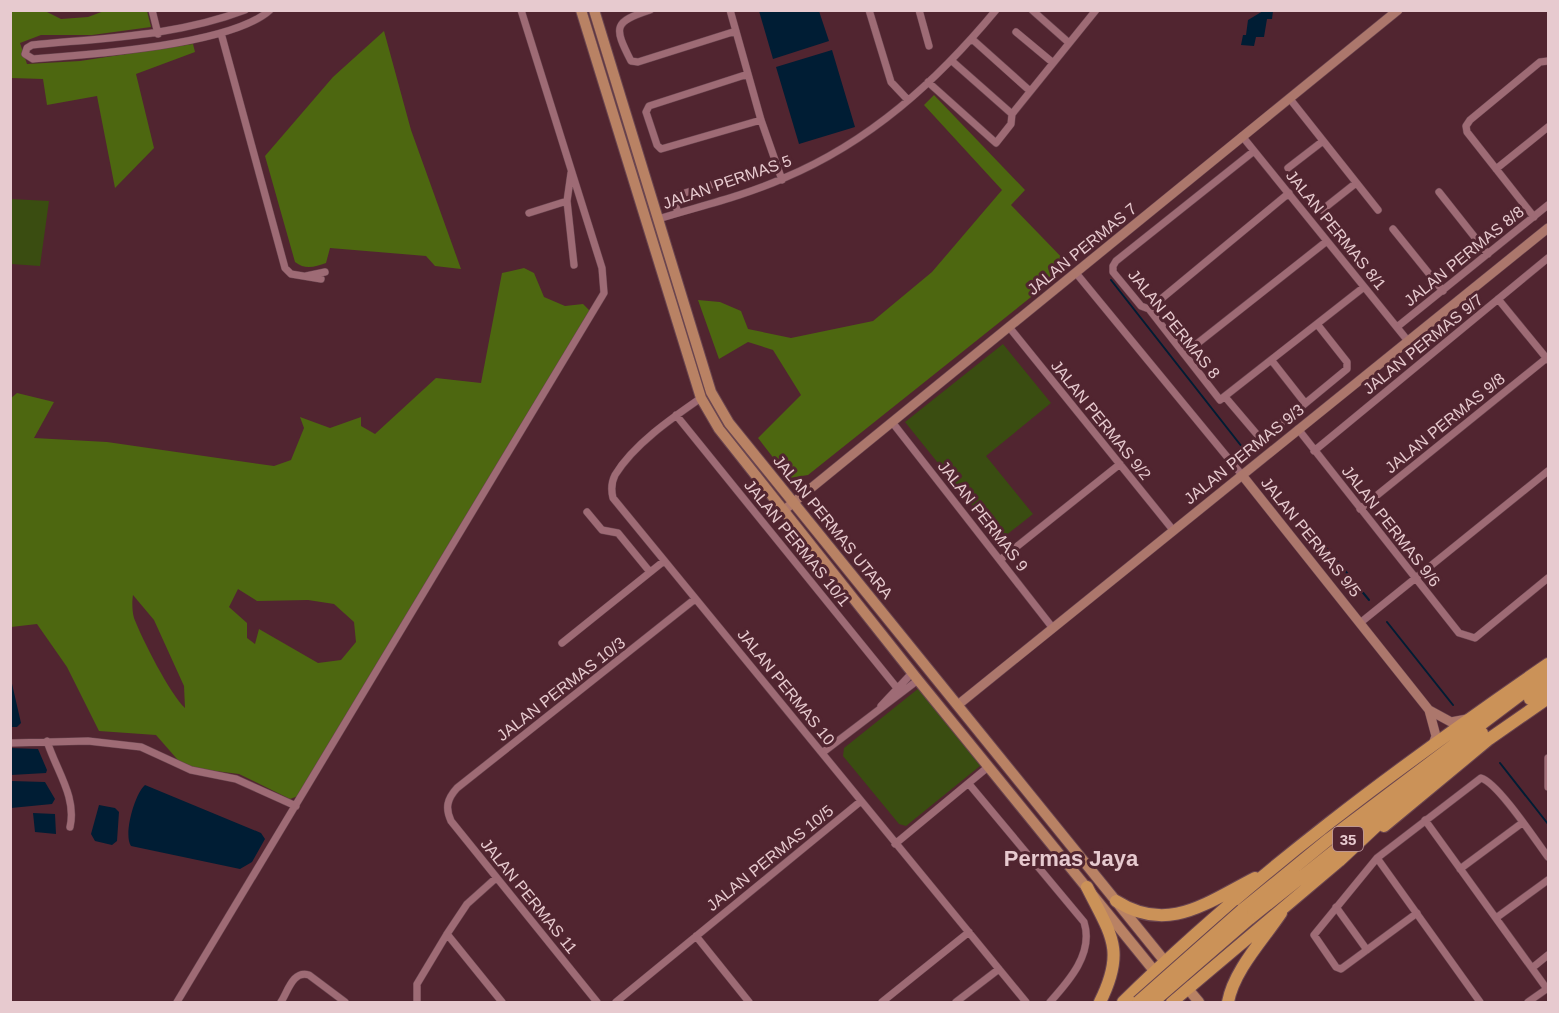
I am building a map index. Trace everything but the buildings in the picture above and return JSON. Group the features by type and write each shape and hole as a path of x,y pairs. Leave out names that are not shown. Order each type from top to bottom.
{"highway":[{"path":"1129,1002 1155,972 1272,869 1432,747 1548,664"},
{"name":"35","path":"1151,1002 1329,839 1548,674"},
{"name":"35","path":"1129,1002 1548,686"},
{"path":"1339,861 1356,850 1490,739 1548,698"},
{"path":"1177,1001 1187,988 1339,861 1447,760"},
{"path":"1116,901 1134,913 1166,917 1217,897 1272,869"},
{"path":"1087,887 1114,945 1116,960 1100,1002"},
{"path":"1228,1002 1232,988 1242,970 1291,900"},
{"path":"1194,937 1198,955 1216,963"},
{"path":"1129,1002 1143,998 1151,1002"}],"main road":[{"name":"JALAN PERMAS UTARA","path":"581,10 701,398 719,429 915,677 1177,1001"},
{"name":"JALAN PERMAS UTARA","path":"594,10 711,392 729,423 1165,963 1199,1002"},
{"path":"850,592 852,585 860,583"}],"street":[{"path":"152,10 161,44"},
{"path":"246,10 202,24 158,33 32,45 27,48 25,54 33,59 106,53 161,44 221,33 258,21 270,10"},
{"path":"177,1002 601,301 604,276 521,10"},
{"path":"650,10 626,18 620,23 619,30 631,61 638,62 736,31"},
{"path":"730,10 761,120 782,180"},
{"path":"869,10 891,82 908,100"},
{"path":"919,10 929,45"},
{"name":"JALAN PERMAS 5","path":"658,219 782,180 849,146 876,128 952,61 996,10"},
{"path":"1032,10 1068,42"},
{"name":"JALAN PERMAS 7","path":"783,511 1398,10"},
{"path":"928,82 996,143 1011,124 1012,114 1090,12"},
{"path":"1016,32 1052,62"},
{"path":"221,33 285,268 291,274 323,275"},
{"path":"972,39 1030,91"},
{"path":"1534,217 1467,132 1466,126 1470,120 1547,60"},
{"path":"952,61 1012,114"},
{"path":"748,74 646,108 657,145 661,149 761,120"},
{"path":"1290,99 1378,210"},
{"path":"1496,169 1548,127"},
{"name":"JALAN PERMAS 8/1","path":"1242,136 1408,341"},
{"path":"1288,168 1323,141"},
{"name":"JALAN PERMAS 8","path":"1254,151 1113,266 1113,272 1142,306 1149,309 1184,354 1260,438 1267,435 1305,403"},
{"path":"678,213 674,200 678,195 777,165"},
{"path":"572,171 567,201 574,265"},
{"path":"1322,210 1356,183"},
{"path":"1439,192 1488,254"},
{"path":"1149,309 1289,193"},
{"path":"529,213 567,201"},
{"name":"JALAN PERMAS 8/8","path":"1397,327 1548,205"},
{"name":"JALAN PERMAS 9/3","path":"958,704 1548,228"},
{"path":"1393,229 1443,291"},
{"path":"1184,354 1327,241"},
{"name":"JALAN PERMAS 9/7","path":"1314,451 1548,258"},
{"name":"JALAN PERMAS 9/5","path":"1076,273 1242,475 1429,710 1451,722 1474,717"},
{"path":"1223,399 1364,287"},
{"path":"1498,299 1548,359"},
{"path":"1272,361 1305,403 1348,366 1317,324"},
{"name":"JALAN PERMAS 9/2","path":"1009,327 1173,530"},
{"name":"JALAN PERMAS 9/8","path":"1360,509 1548,359"},
{"name":"JALAN PERMAS 10","path":"701,398 676,415 638,449 616,475 611,486 613,498 1026,1002"},
{"name":"JALAN PERMAS 10/1","path":"676,415 897,688"},
{"name":"JALAN PERMAS 9","path":"892,422 1052,627"},
{"name":"JALAN PERMAS 9/6","path":"1298,429 1459,633 1475,638 1548,578"},
{"path":"1000,560 1120,464"},
{"path":"1360,623 1548,471"},
{"path":"587,512 602,530 618,533 650,572"},
{"path":"562,643 664,561"},
{"name":"JALAN PERMAS 10/3","path":"447,803 457,788 695,599"},
{"path":"880,708 897,688 915,677"},
{"path":"822,753 880,708 915,677"},
{"name":"JALAN PERMAS 9/5","path":"1429,710 1436,736 1432,747"},
{"path":"47,741 55,767 70,799 73,812 70,827"},
{"path":"10,743 88,741 141,747 191,770 236,779 296,806"},
{"path":"1548,759 1548,787"},
{"path":"895,844 988,767"},
{"path":"1417,913 1343,968 1336,967 1314,935 1377,858 1481,778 1488,780 1548,857"},
{"path":"969,784 1084,922 1086,948 1068,981 1050,1002"},
{"name":"JALAN PERMAS 10/5","path":"616,1002 861,801"},
{"name":"JALAN PERMAS 11","path":"447,803 446,811 451,821 597,1002"},
{"path":"1425,820 1547,989 1528,1002"},
{"path":"1460,870 1522,823"},
{"path":"1377,858 1480,1002"},
{"path":"484,888 486,866"},
{"path":"417,1002 417,984 447,934 467,904 496,878"},
{"path":"1496,918 1548,880"},
{"path":"484,888 506,891"},
{"path":"1336,907 1367,950"},
{"path":"882,1002 969,933"},
{"path":"447,934 502,1002"},
{"path":"696,936 749,1002"},
{"path":"1532,968 1548,956"},
{"path":"956,1002 999,969"},
{"path":"281,1002 296,976 302,973 309,975 345,1002"}],"green space":[{"path":"11,11 45,11 61,19 88,17 104,11 147,11 151,27 92,35 41,35 20,43 27,64 80,61 193,44 195,52 136,74 154,148 115,188 97,96 47,105 43,79 11,78"},
{"path":"384,31 411,130 461,269 435,266 426,256 330,248 326,263 306,267 295,262 265,156 333,77"},
{"path":"934,95 1025,190 1011,205 1070,266 808,475 789,478 758,438 801,395 773,350 748,342 719,359 698,300 720,302 741,311 748,329 791,338 873,321 932,272 1002,190 924,105"},
{"path":"11,199 49,201 40,266 11,264"},
{"path":"524,268 534,273 544,297 565,306 583,304 591,312 298,796 290,799 239,774 184,767 156,735 99,731 67,667 37,624 11,627 10,399 17,393 54,402 34,438 107,442 274,466 291,460 304,428 300,417 330,428 361,417 361,426 375,434 436,378 481,383 502,273","holes":["238,589 257,601 308,600 334,604 354,622 356,642 341,660 318,663 259,629 255,644 247,638 247,623 229,607","133,595 154,620 184,686 185,708 164,679 138,627 133,612"]},
{"path":"1003,344 1051,403 986,456 1033,514 1000,540 905,422"},
{"path":"919,688 981,762 980,766 906,826 899,824 843,756 844,748"}],"water":[{"path":"759,11 819,11 829,41 773,59"},
{"path":"1263,11 1273,11 1272,19 1267,19 1264,37 1256,37 1254,46 1241,45 1243,35 1246,35 1248,20"},
{"path":"832,50 855,127 799,144 776,67"},
{"path":"10,675 21,723 17,727 11,727"},
{"path":"11,748 38,749 47,770 46,773 11,775"},
{"path":"11,781 45,782 55,799 52,804 11,808"},
{"path":"145,785 261,833 265,839 252,862 240,869 131,846 128,833 131,814 137,796"},
{"path":"99,805 115,808 119,812 117,841 112,845 95,841 91,834"},
{"path":"33,813 55,814 56,834 35,832"}],"waterway":[{"path":"1111,280 1246,452"},
{"path":"1311,529 1369,600"},
{"path":"1387,622 1453,705"},
{"path":"1500,763 1548,824"}],"district":[{"name":"Permas Jaya","path":"1071,858"}]}
